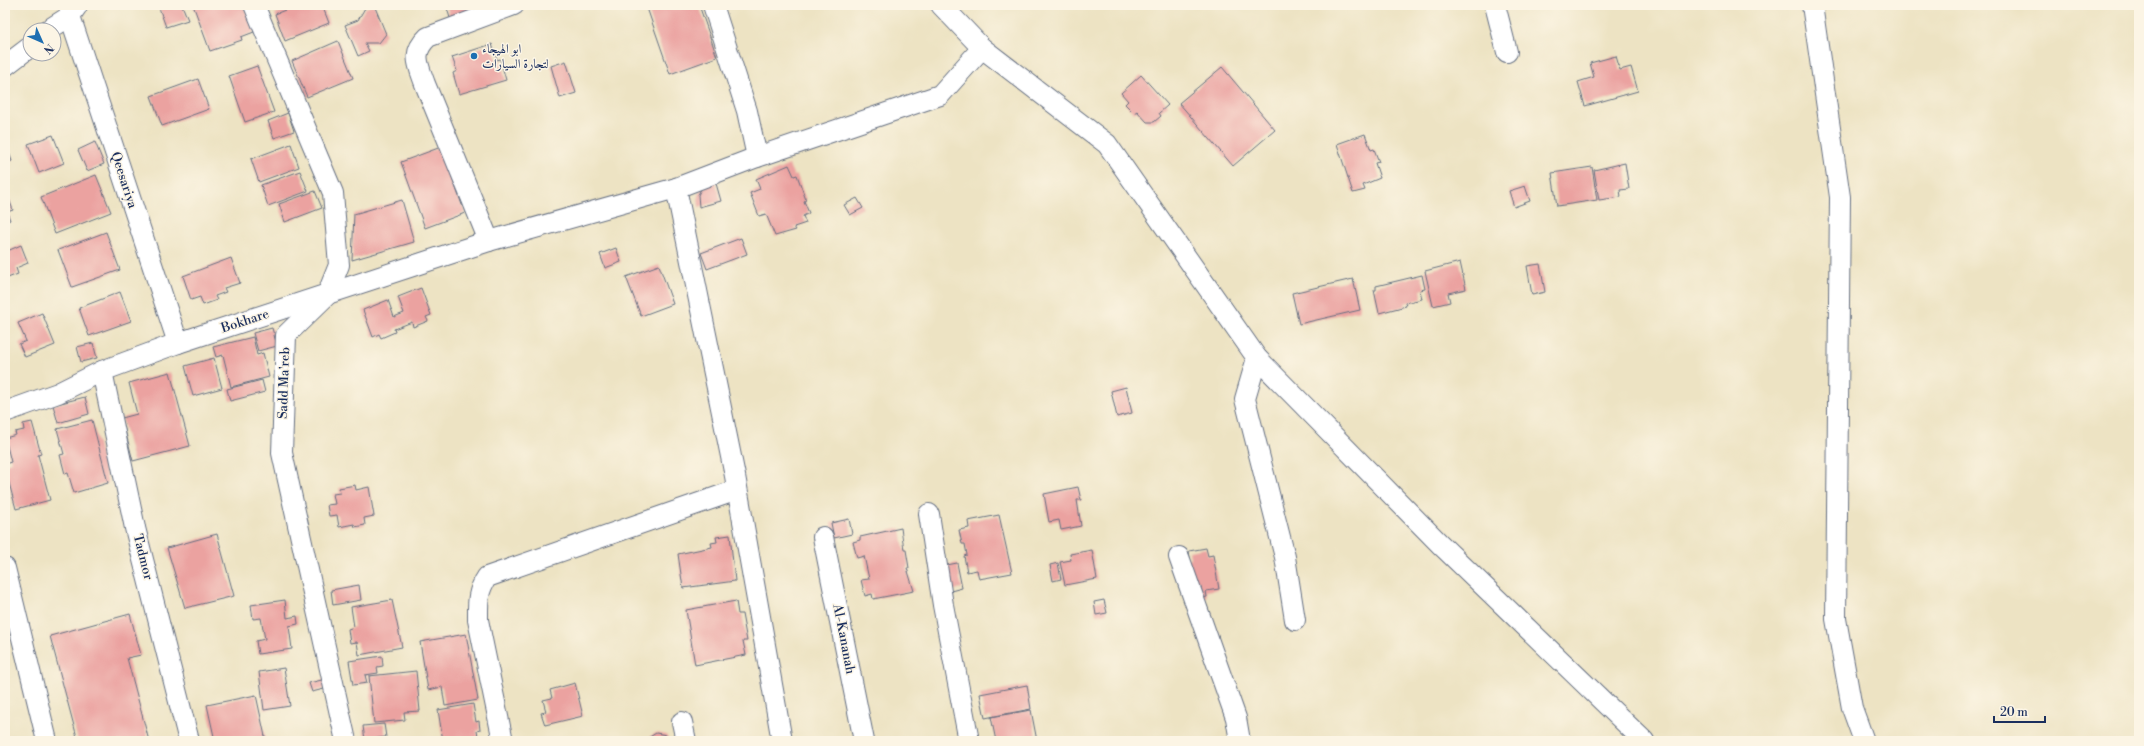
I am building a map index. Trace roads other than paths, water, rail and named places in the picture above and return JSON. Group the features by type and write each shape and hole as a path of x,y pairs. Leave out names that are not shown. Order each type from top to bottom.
{"street":[{"name":"Sadd Ma'reb","path":"254,5 333,193 339,265 327,295 286,335 282,453 346,741"},
{"path":"489,241 424,84 417,61 417,56 421,43 428,37 514,5"},
{"path":"713,5 747,111 757,157"},
{"path":"942,5 982,48 1107,144 1257,358 1440,544 1644,741"},
{"path":"1495,5 1507,52"},
{"path":"1812,5 1840,197 1836,619 1852,708 1864,741"},
{"path":"59,22 73,11"},
{"name":"Qeesariya","path":"73,11 178,344"},
{"name":"Bokhare","path":"6,410 58,393 102,371 178,344 489,241 676,188 757,157 940,95 982,48"},
{"path":"5,66 22,53"},
{"path":"676,188 737,490 782,741"},
{"path":"1257,358 1245,399 1285,557 1295,620"},
{"name":"Tadmor","path":"102,371 135,528 189,741"},
{"path":"503,741 478,620 478,600 480,588 487,577 737,490"},
{"path":"929,514 943,605 969,741"},
{"name":"Al-Kananah","path":"823,537 864,741"},
{"path":"1179,557 1236,718 1240,741"},
{"path":"5,568 47,741"}],"place":[{"name":"ابو الهيجاء لتجارة السيارات","path":"474,56"}]}
